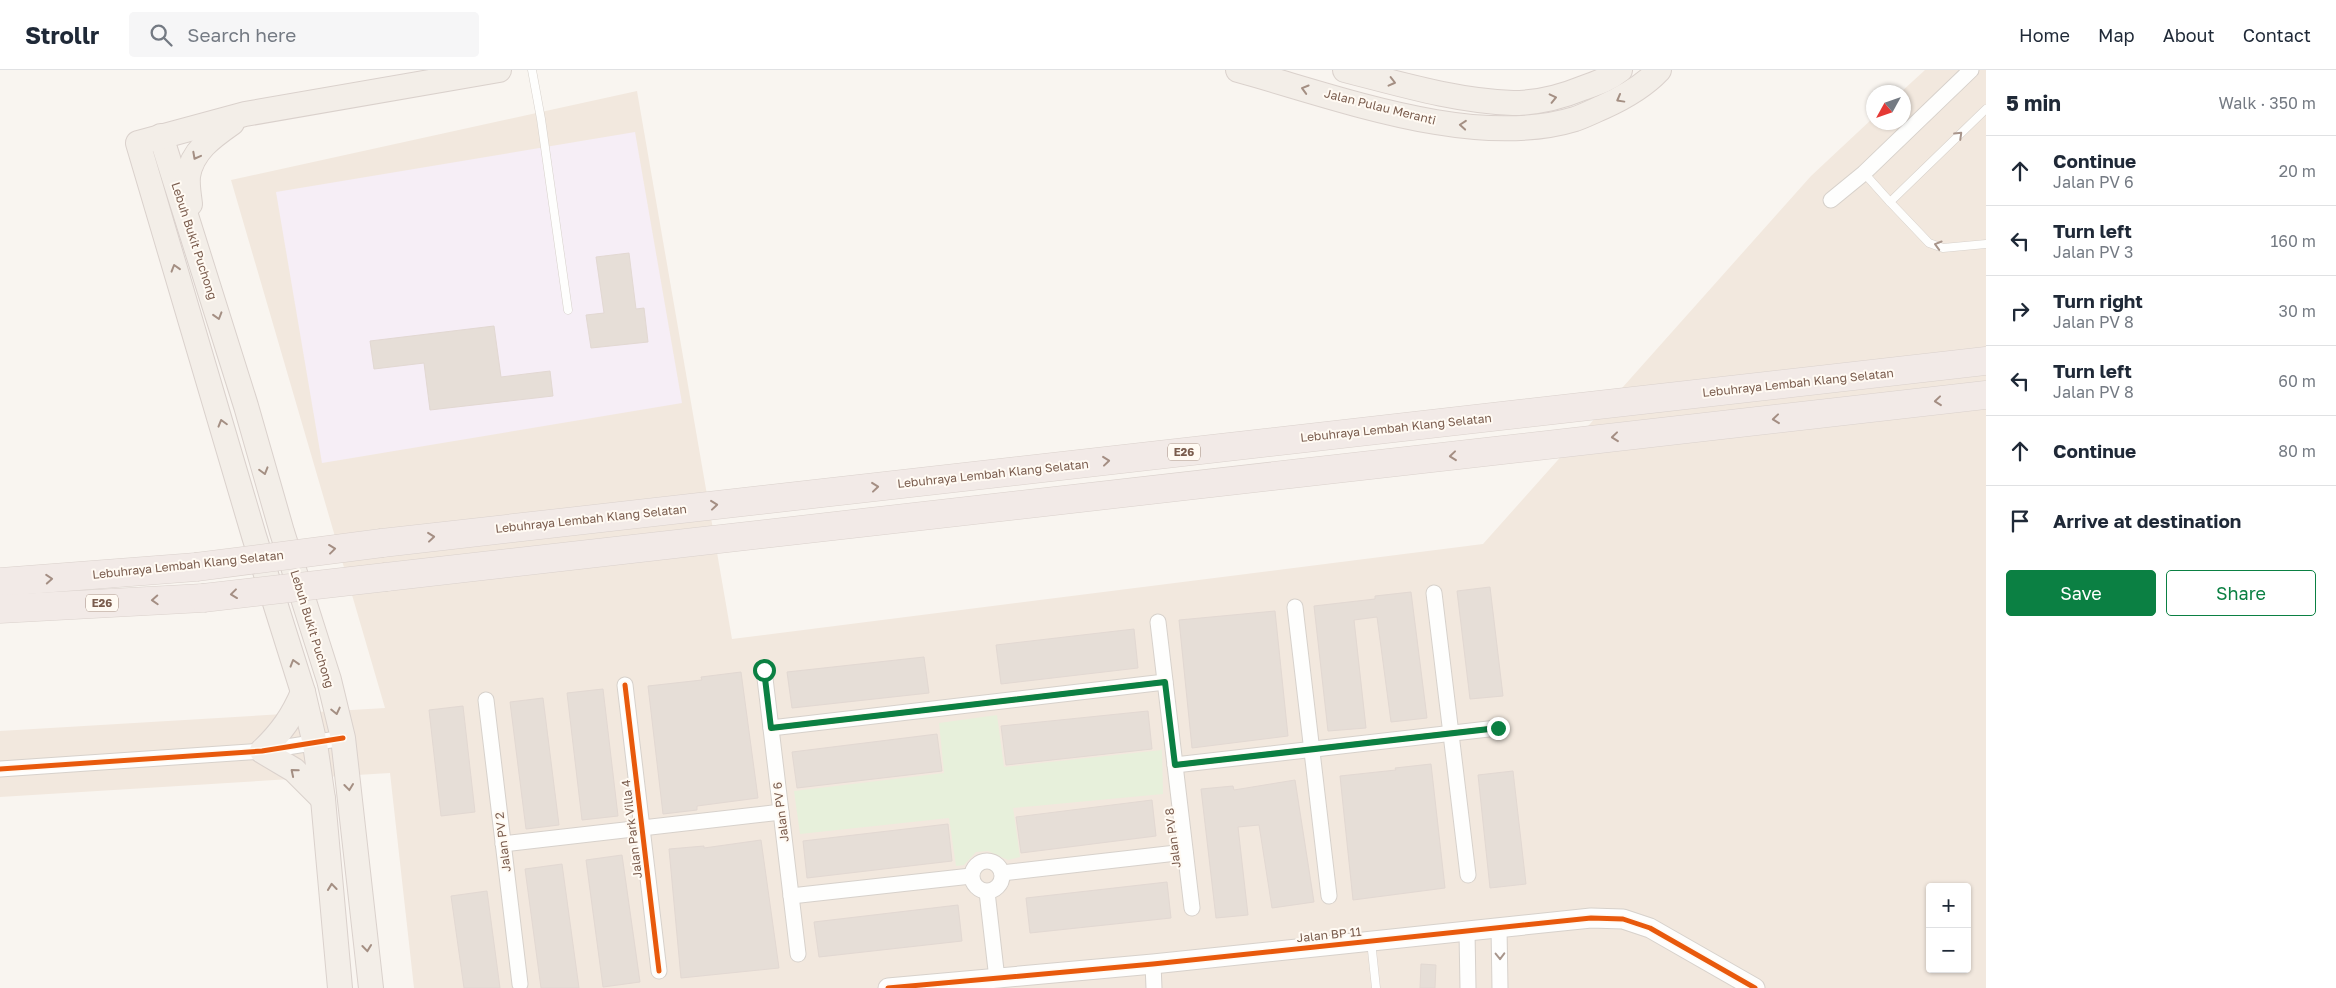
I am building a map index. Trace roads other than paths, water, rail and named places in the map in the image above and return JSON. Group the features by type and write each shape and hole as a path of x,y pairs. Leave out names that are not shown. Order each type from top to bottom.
{"highway":[{"name":"Lebuhraya Lembah Klang Selatan","path":"0,582 196,567 382,543 1986,361"},
{"name":"E26","path":"0,609 203,598 1986,395"}],"main road":[{"path":"160,136 246,114 499,70"},
{"name":"Jalan Pulau Meranti","path":"1238,70 1394,113 1460,126 1510,128 1546,126 1576,119 1622,99 1659,70"},
{"path":"1345,70 1462,97 1514,103 1544,100 1566,95 1609,78 1620,70"},
{"path":"191,231 188,176 196,155 208,139 246,114"},
{"name":"Lebuh Bukit Puchong","path":"340,988 323,799 315,744 303,692 254,536 138,143 160,136 246,406 282,532 329,680 343,738 371,988"},
{"path":"303,692 280,734 262,751 294,770 323,799"}],"street":[{"path":"1831,200 1864,173 1971,70"},
{"path":"1434,593 1468,875"},
{"path":"1295,607 1329,896"},
{"name":"Jalan PV 8","path":"1158,622 1192,908"},
{"name":"Jalan PV 6","path":"764,670 798,954"},
{"path":"771,728 1165,682"},
{"name":"Jalan Park Villa 4","path":"625,685 659,971"},
{"name":"Jalan PV 2","path":"486,700 520,984"},
{"path":"1175,765 1498,728"},
{"path":"0,769 262,751 343,738"},
{"path":"503,844 781,812"},
{"path":"1002,873 1185,852"},
{"path":"971,876 975,866 988,860 997,864 1002,873 999,886 987,892"},
{"path":"792,896 971,876"},
{"path":"971,876 978,888 987,892"},
{"path":"987,892 997,979"},
{"name":"Jalan BP 11","path":"888,988 1153,964 1591,918 1623,919 1650,928 1754,988"},
{"path":"1499,927 1500,988"},
{"path":"1467,932 1468,988"},
{"path":"1153,964 1154,988"}],"lane":[{"path":"532,70 568,310"},
{"path":"1890,202 1986,109"},
{"path":"1864,173 1929,243 1943,248 1985,243"},
{"path":"1371,941 1376,988"}]}
